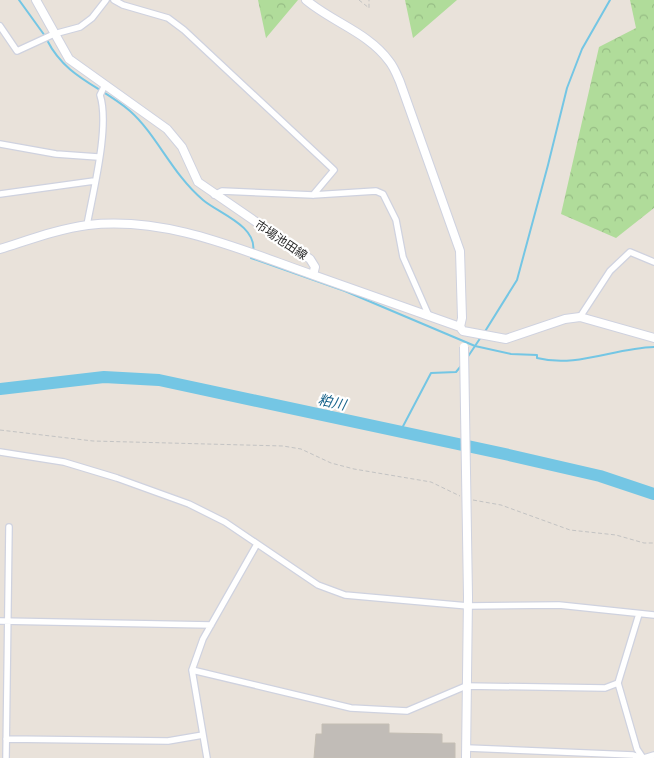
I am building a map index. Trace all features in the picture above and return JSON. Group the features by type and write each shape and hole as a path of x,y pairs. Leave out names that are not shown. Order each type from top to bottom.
{"street":[{"name":"市場池田線","path":"36,0 69,60 167,130 182,147 198,182 214,195 310,258 315,267 313,275 461,329 506,339 565,319 580,318 654,338"},
{"path":"0,26 17,51 54,34 80,27 92,18 106,0"},
{"path":"114,0 123,5 168,18 184,30 334,170 314,195"},
{"path":"306,0 318,10 377,47 390,61 400,82 460,251 461,329 464,348 468,601 466,758"},
{"path":"87,225 104,124 104,106 100,95 105,85"},
{"path":"0,144 56,154 98,157"},
{"path":"0,194 94,181"},
{"path":"214,195 222,191 314,195 376,191 383,194 396,220 400,246 429,316"},
{"path":"0,249 87,225 111,223 180,230 313,275"},
{"path":"580,318 610,271 630,252 654,262"},
{"path":"0,452 64,462 145,487 189,504 225,522 318,585 346,596 559,605 654,615"},
{"path":"6,758 3,747 6,739 9,527"},
{"path":"207,758 192,670 203,639 257,544"},
{"path":"639,614 618,683 637,749 643,758"},
{"path":"0,621 211,625"},
{"path":"192,670 352,708 407,711 466,686 605,688 618,683"},
{"path":"6,739 168,741 203,735"},
{"path":"467,748 633,755 643,758 654,755"}],"path":[{"path":"359,0 369,8 369,0"},
{"path":"0,430 93,440 283,446 300,449 331,463 431,482 448,492 483,503 516,509 570,530 616,535 644,543 654,543"}],"green space":[{"path":"258,0 298,0 266,38"},
{"path":"405,0 457,0 413,38"},
{"path":"630,0 654,0 654,208 616,238 561,214 599,47 636,28"}],"building":[{"path":"322,724 389,724 389,733 442,734 442,743 455,743 455,758 314,758 316,734 322,734"}],"waterway":[{"path":"19,0 45,36"},
{"path":"484,333 517,280 567,88 582,49 610,0"},
{"path":"47,40 55,53 74,73 119,102 140,121 192,190 243,228 253,243 253,252"},
{"path":"252,256 251,258 345,291 475,346 511,354 537,355 537,358 567,361 654,347"},
{"path":"467,358 481,337"},
{"path":"400,432 431,373 456,372 461,366"},
{"name":"粕川","path":"0,389 104,377 159,380 509,455 600,476 654,494"}]}
